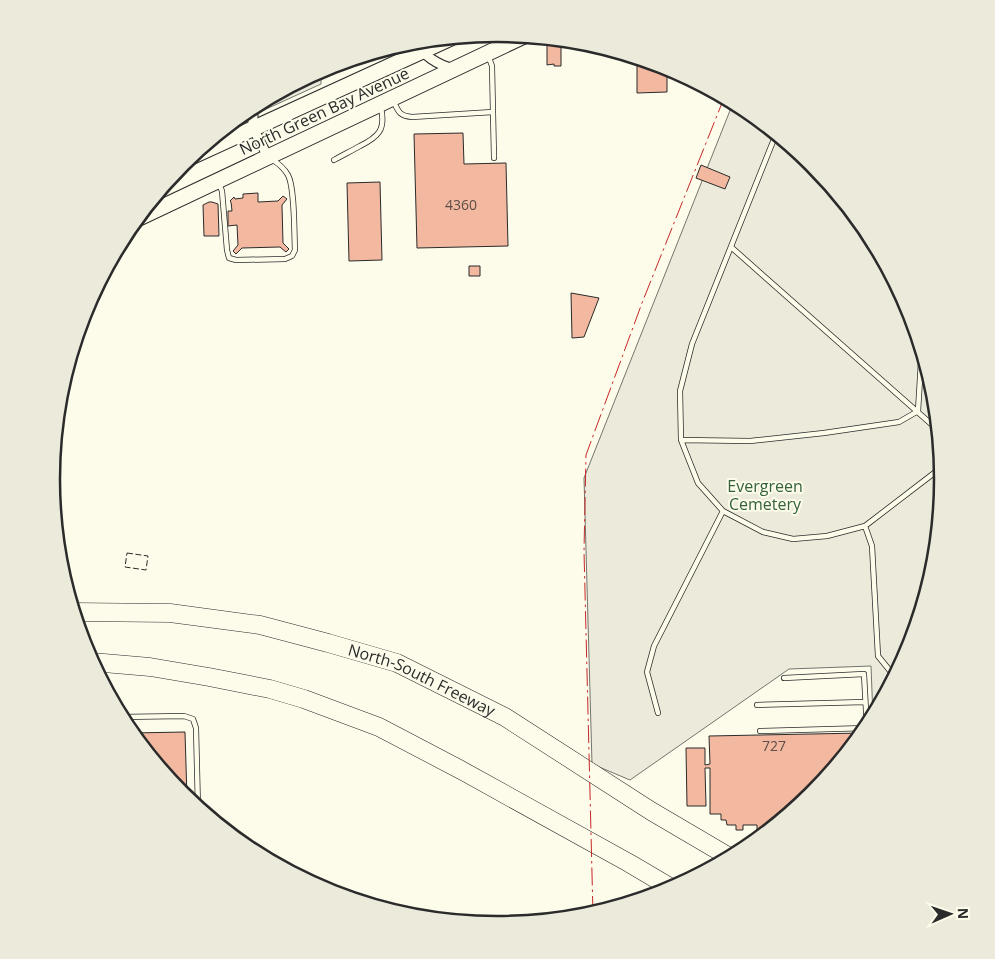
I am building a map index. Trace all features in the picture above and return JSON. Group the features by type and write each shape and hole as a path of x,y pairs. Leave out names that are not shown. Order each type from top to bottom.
{"highway":[{"name":"North-South Freeway","path":"81,612 170,613 260,625 397,663 506,716 651,811 723,853"},
{"path":"101,663 150,667 270,690 304,699 379,727 461,770 664,883"},
{"path":"107,675 209,677"}],"main road":[{"name":"North Green Bay Avenue","path":"153,211 511,42"},
{"name":"North Green Bay Avenue","path":"216,145 408,52"}],"street":[{"path":"421,49 439,64 455,69"},
{"path":"252,118 253,128 268,157"}],"lane":[{"path":"488,54 492,66 494,158"},
{"path":"334,160 374,139 381,130 386,101 404,116 412,117 493,112"},
{"path":"773,141 692,344 680,391 681,440 698,482 723,511 763,532 793,539 827,536 865,526 934,474"},
{"path":"217,180 222,191 229,258 236,260 285,259 292,256 295,250 292,190 289,176 280,165 268,157"},
{"path":"731,246 931,424"},
{"path":"918,412 921,369"},
{"path":"681,440 750,441 824,433 899,422 918,412"},
{"path":"658,713 646,672 654,646 723,511"},
{"path":"865,526 872,546 878,656 890,671"},
{"path":"784,678 864,674 866,714"},
{"path":"757,705 865,702"},
{"path":"131,717 184,716 193,719 196,728 198,798"},
{"path":"760,731 857,728"}],"green space":[{"path":"321,80 321,84 266,109"},
{"name":"Evergreen Cemetery","path":"730,110 764,133 807,170 844,213 876,261 889,286 901,312 920,366 931,422 934,451 934,508 931,537 920,593 911,620 901,647 872,704 871,666 789,669 630,780 592,764 584,478"}],"building":[{"path":"547,45 561,47 561,66 547,65"},
{"path":"637,66 667,77 667,92 637,93"},
{"path":"463,133 464,164 506,163 508,246 417,248 414,134"},
{"path":"701,165 730,177 725,189 696,178"},
{"path":"380,182 382,260 349,261 347,183"},
{"path":"258,193 258,202 278,201 283,196 287,199 282,205 283,243 289,249 286,252 280,247 242,248 236,254 233,251 238,245 237,225 228,226 228,211 232,211 230,201 234,197 235,199 243,198 243,194"},
{"path":"209,202 218,204 219,236 204,236 203,205"},
{"path":"469,266 480,266 480,276 469,276"},
{"path":"571,293 599,298 584,337 572,338"},
{"path":"185,732 187,788 169,768 142,733"},
{"path":"853,733 807,789 757,831 757,825 743,825 743,830 736,830 736,825 727,825 726,820 721,820 721,814 710,814 710,768 705,768 706,806 687,806 686,748 705,748 705,765 710,764 709,736"}],"fence":[{"path":"127,553 148,556 146,570 125,567 127,553"}],"power":[{"path":"593,906 584,551 586,455 642,303 721,104"}]}
